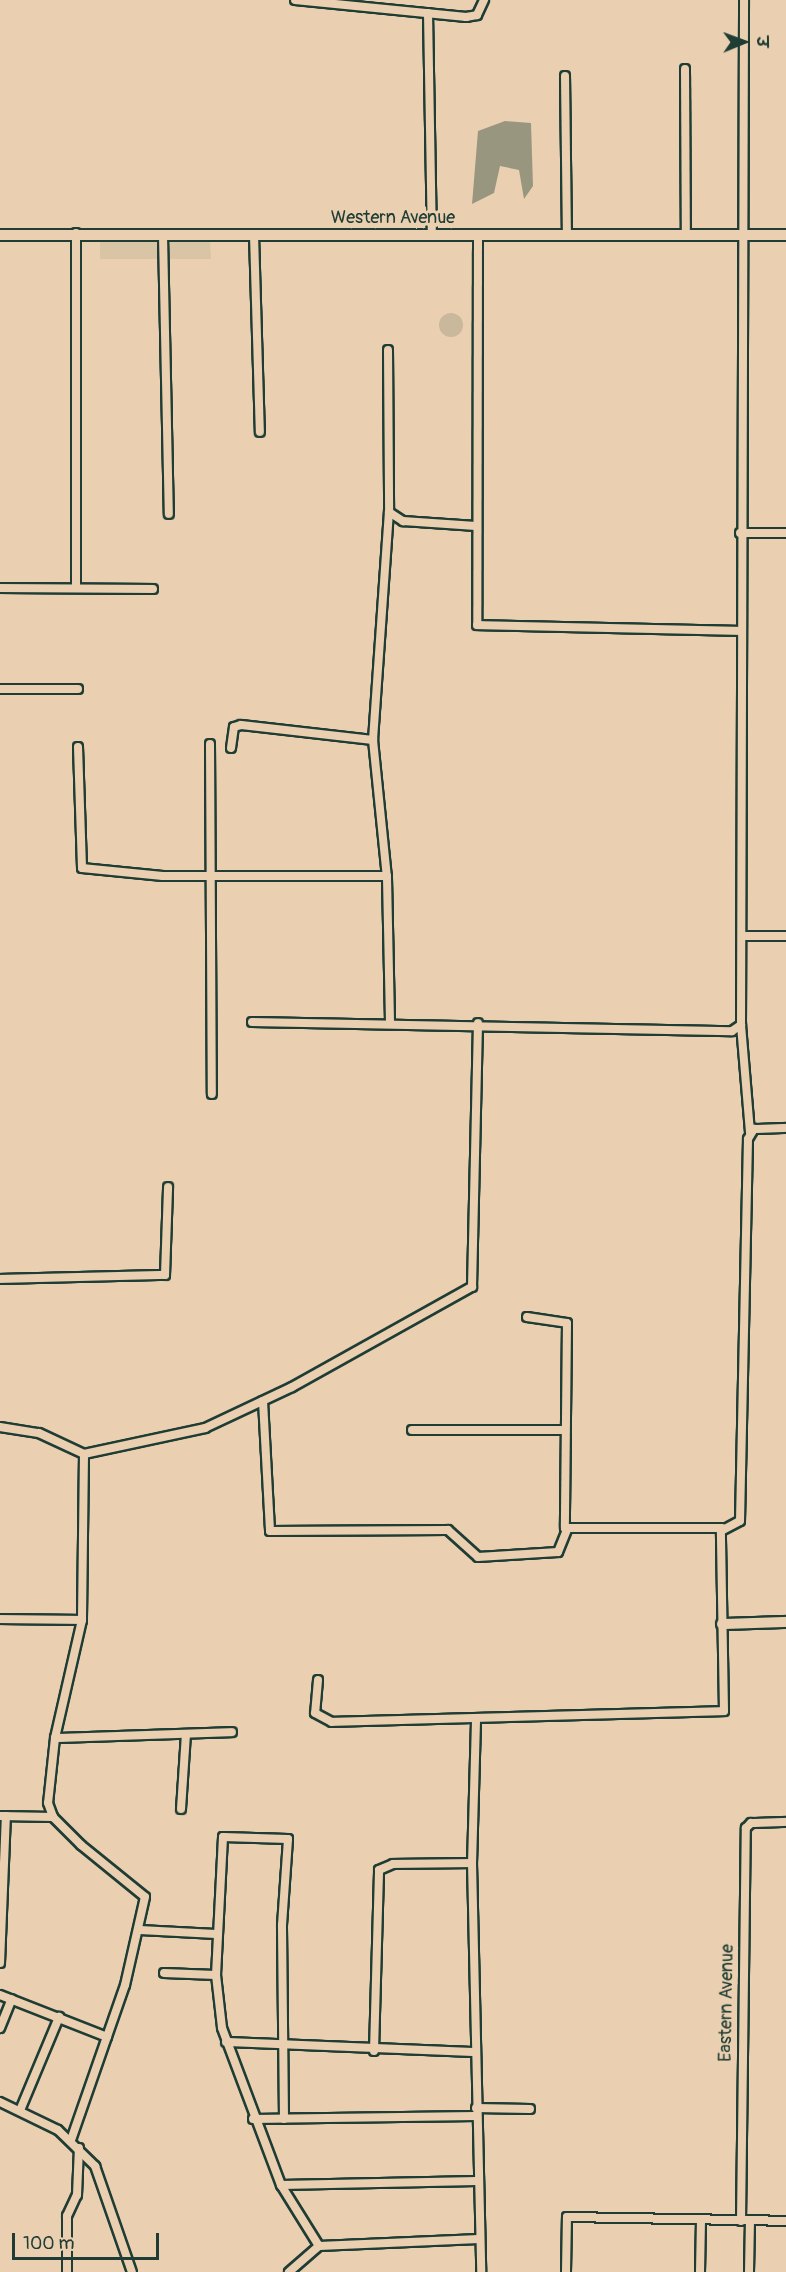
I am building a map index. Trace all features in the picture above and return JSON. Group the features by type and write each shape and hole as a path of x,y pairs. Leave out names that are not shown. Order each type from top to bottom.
{"street":[{"path":"295,0 472,16 484,0"},
{"path":"567,1530 722,1528 740,1521 750,1133 741,1025 743,936 740,234 744,0"},
{"path":"429,13 432,234"},
{"path":"685,69 686,235"},
{"path":"565,76 567,234"},
{"path":"76,233 76,588"},
{"name":"Western Avenue","path":"0,235 76,233 163,236 786,235"},
{"path":"478,234 476,526 479,626 740,631"},
{"path":"254,235 260,432"},
{"path":"163,236 169,514"},
{"path":"388,350 389,512 373,740 387,876 390,1021"},
{"path":"389,512 403,520 476,526"},
{"path":"740,533 786,533"},
{"path":"0,588 153,589"},
{"path":"0,689 78,689"},
{"path":"231,748 234,727 241,725 373,740"},
{"path":"210,744 212,1094"},
{"path":"78,747 82,868 210,877 387,876"},
{"path":"743,936 786,936"},
{"path":"252,1022 390,1021 732,1031 741,1025"},
{"path":"0,1427 31,1431 84,1454 184,1435 263,1401 472,1287 478,1023"},
{"path":"750,1133 786,1128"},
{"path":"0,1279 165,1275 168,1186"},
{"path":"263,1401 270,1531 448,1530 478,1557 558,1552 567,1530 565,1430 567,1322 526,1317"},
{"path":"412,1430 565,1430"},
{"path":"52,1817 48,1790 55,1738 82,1620 84,1454"},
{"path":"318,1680 314,1706 324,1721 476,1721 721,1713 722,1528"},
{"path":"0,1618 82,1620"},
{"path":"722,1624 786,1622"},
{"path":"476,1721 471,1863 481,2272"},
{"path":"55,1738 232,1732"},
{"path":"181,1809 186,1734"},
{"path":"0,1963 3,1816 52,1817 144,1894 140,1930 107,2037 71,2139"},
{"name":"Eastern Avenue","path":"746,2221 746,1828 751,1823 786,1822"},
{"path":"284,2119 281,2046 287,1838 220,1839 216,1975 226,2042 253,2119 281,2185 319,2246"},
{"path":"374,2051 379,1870 393,1864 471,1863"},
{"path":"140,1930 216,1934"},
{"path":"164,1973 216,1975"},
{"path":"0,1995 107,2037"},
{"path":"0,2028 12,1999"},
{"path":"21,2108 59,2017"},
{"path":"226,2042 374,2051 475,2052"},
{"path":"0,2102 21,2108 71,2139 102,2176 132,2272"},
{"path":"253,2119 530,2109"},
{"path":"67,2272 67,2216 77,2195 79,2148"},
{"path":"281,2185 477,2181"},
{"path":"566,2272 566,2218 786,2221"},
{"path":"700,2272 701,2220"},
{"path":"746,2221 749,2272"},
{"path":"289,2272 319,2246 479,2239"}],"shaded area":[{"path":"505,121 531,123 533,186 524,199 519,170 500,166 494,193 472,204 478,131"},
{"path":"100,236 210,241 211,259 100,259"},
{"path":"446,313 456,313 463,320 463,330 456,337 446,337 439,330 439,320"}]}
